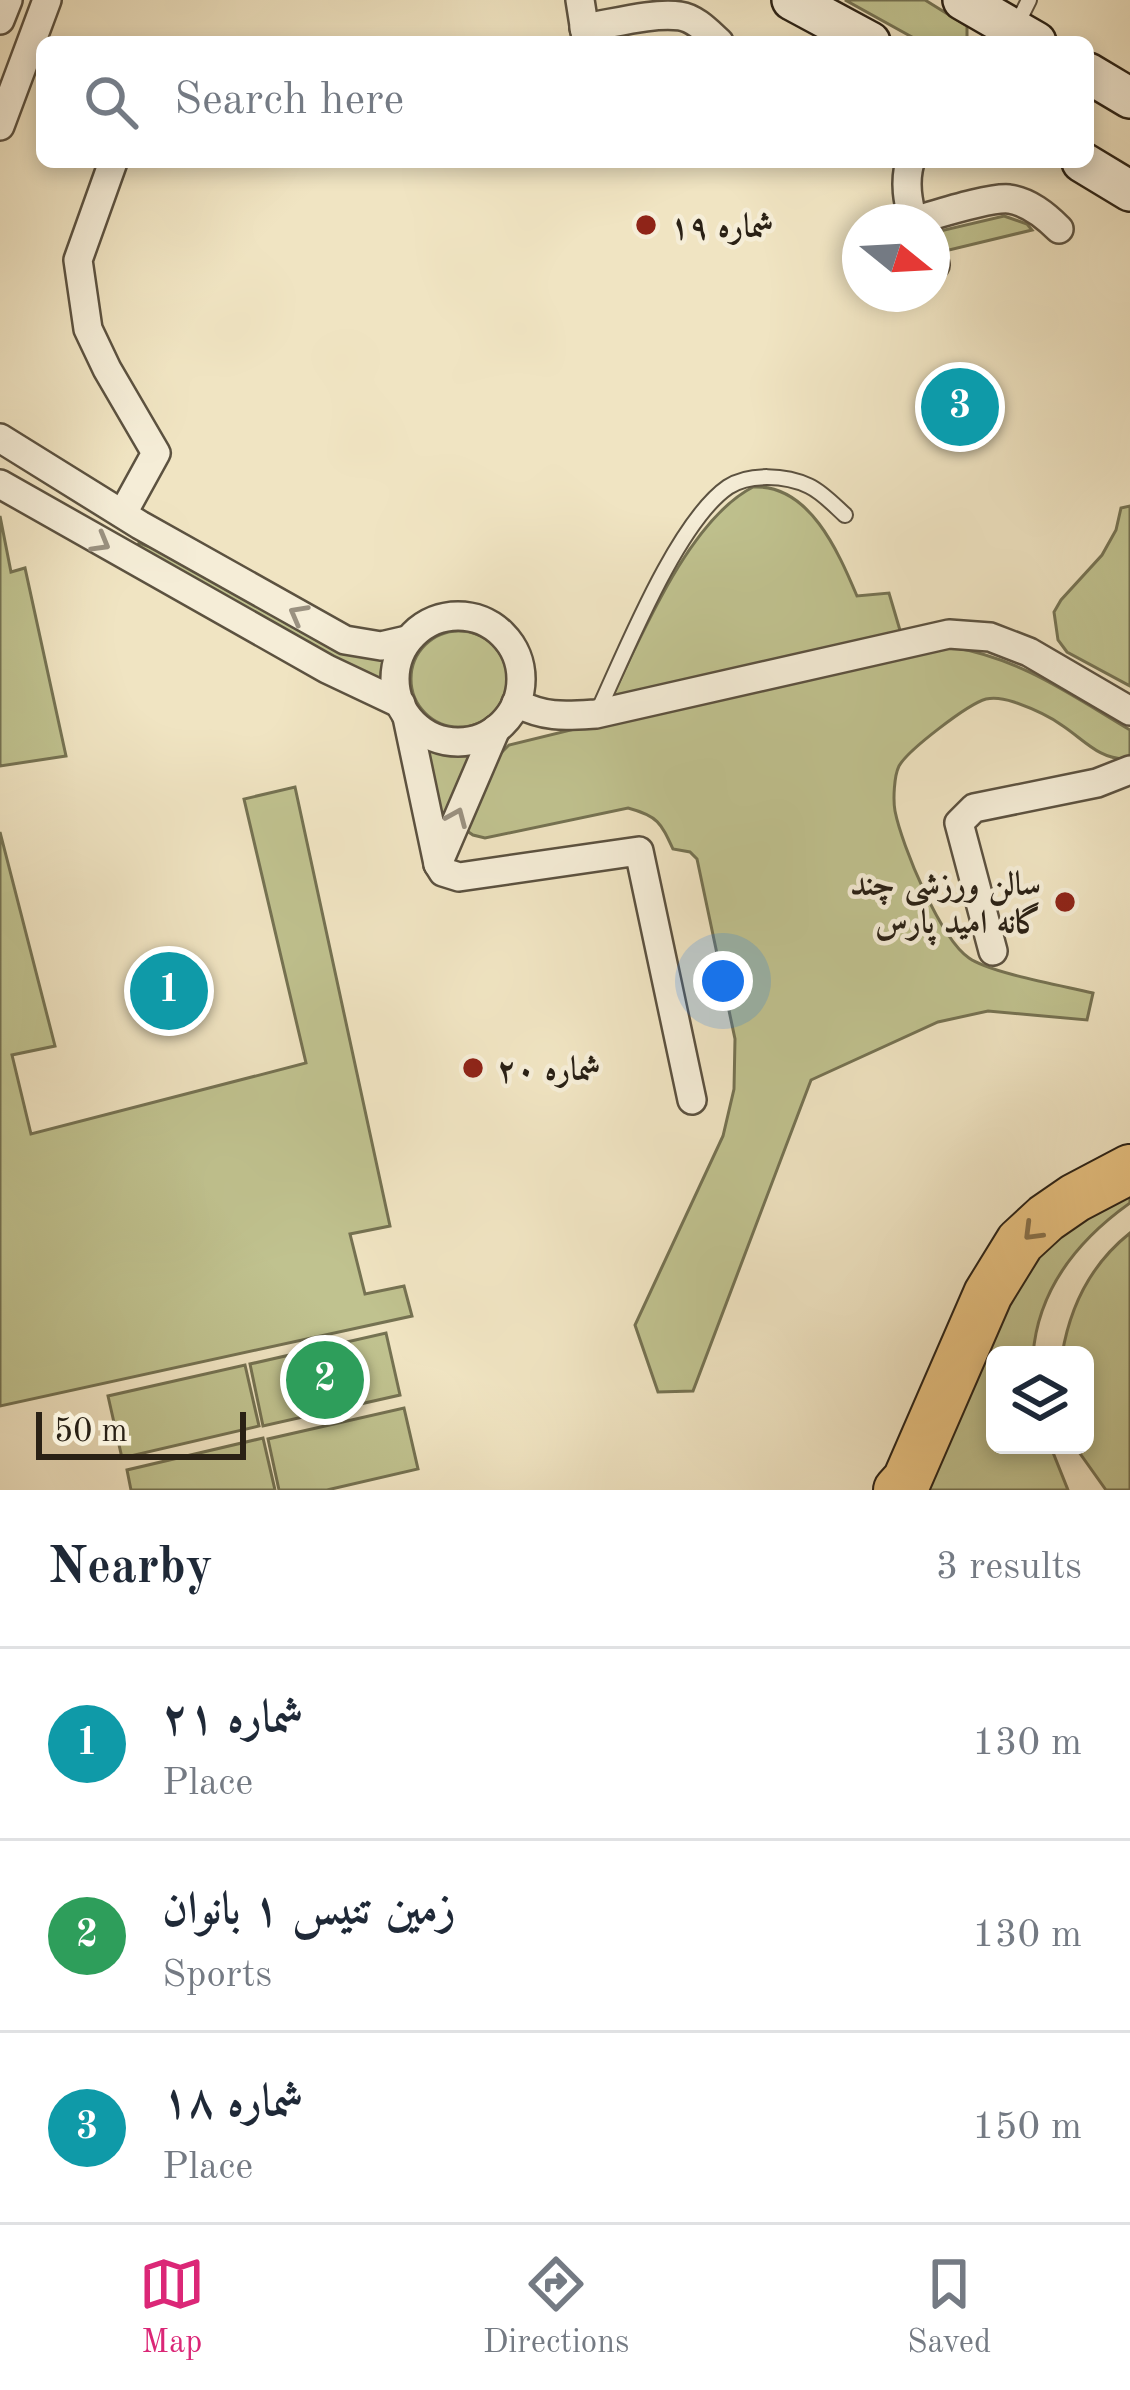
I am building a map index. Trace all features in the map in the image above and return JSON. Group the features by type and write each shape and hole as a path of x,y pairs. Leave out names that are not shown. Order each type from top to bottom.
{"highway":[{"path":"898,1490 907,1480 988,1294 1020,1242 1075,1198 1130,1169"}],"main road":[{"path":"792,0 859,36"},
{"path":"963,0 1022,28"},
{"path":"1094,77 1130,98"},
{"path":"1092,168 1130,191"}],"street":[{"path":"0,20 8,0"},
{"path":"0,126 47,0"},
{"path":"584,30 682,16 712,36"},
{"path":"111,168 78,260 88,329 156,452 123,513"},
{"path":"908,168 909,204"},
{"path":"950,212 1005,198 1026,204 1059,229"},
{"path":"0,438 345,640 381,646 407,640"},
{"path":"0,484 404,711 433,737 466,741 496,729"},
{"path":"438,864 496,729 516,703 520,687 516,655 508,640 482,620 449,616 418,629 399,654 395,670 438,864 443,872 459,877 639,851 692,1100"},
{"path":"516,703 536,714 596,714 949,634 990,637 1028,652 1130,711"},
{"path":"993,951 959,823 974,808 1097,783 1130,770"}],"lane":[{"path":"596,714 667,568 691,529 730,485 755,477 784,479 808,486 845,515"}],"green space":[{"path":"845,0 925,0 967,26 967,36 910,36"},
{"path":"1004,216 1032,230 950,250 950,229"},
{"path":"753,487 773,489 806,508 831,541 857,596 889,593 902,637 607,707 686,554 729,504"},
{"path":"1130,506 1130,686 1067,652 1058,640 1054,612 1102,555 1116,530 1121,508"},
{"path":"0,516 11,572 25,568 66,756 0,766"},
{"path":"139,543 306,634 391,657 386,692 137,548"},
{"path":"459,631 477,634 493,645 504,661 504,697 493,713 477,724 459,727 441,724 425,713 414,697 411,679 414,661 425,645 441,634"},
{"path":"951,647 1022,669 1130,730 1130,754 1127,759 1117,758 1100,753 1039,712 1007,700 986,699 914,749 899,766 895,782 895,811 905,846 935,912 958,947 993,969 1093,993 1087,1020 988,1011 938,1022 811,1080 693,1391 658,1392 635,1325 723,1136 734,1089 735,1039 697,859 690,852 673,849 652,818 628,808 485,838 464,829 499,755 509,745"},
{"path":"412,739 453,751 486,744 437,840"},
{"path":"295,787 390,1226 350,1234 365,1294 404,1286 412,1316 0,1406 0,832 55,1046 12,1055 31,1134 306,1063 244,799"},
{"path":"1130,1183 1130,1203 1078,1250 1052,1288 1034,1346 986,1346 986,1454 1054,1454 1068,1490 914,1490 1029,1254"},
{"path":"1130,1233 1130,1490 1106,1490 1080,1454 1094,1454 1094,1346 1064,1346 1084,1287"},
{"path":"386,1333 400,1395 263,1426 250,1364"},
{"path":"245,1365 259,1426 122,1458 108,1396"},
{"path":"404,1408 418,1469 327,1490 279,1490 268,1439"},
{"path":"263,1438 275,1490 131,1490 127,1470"}],"place":[{"name":"شماره ۱۹","path":"646,225"},
{"name":"شماره ۱۸","path":"960,407"},
{"name":"سالن ورزشی چند گانه امید پارس","path":"1065,902"},
{"name":"شماره ۲۱","path":"169,991"},
{"name":"شماره ۲۰","path":"473,1068"},
{"name":"زمین تنیس ۱ بانوان","path":"325,1380"}]}
